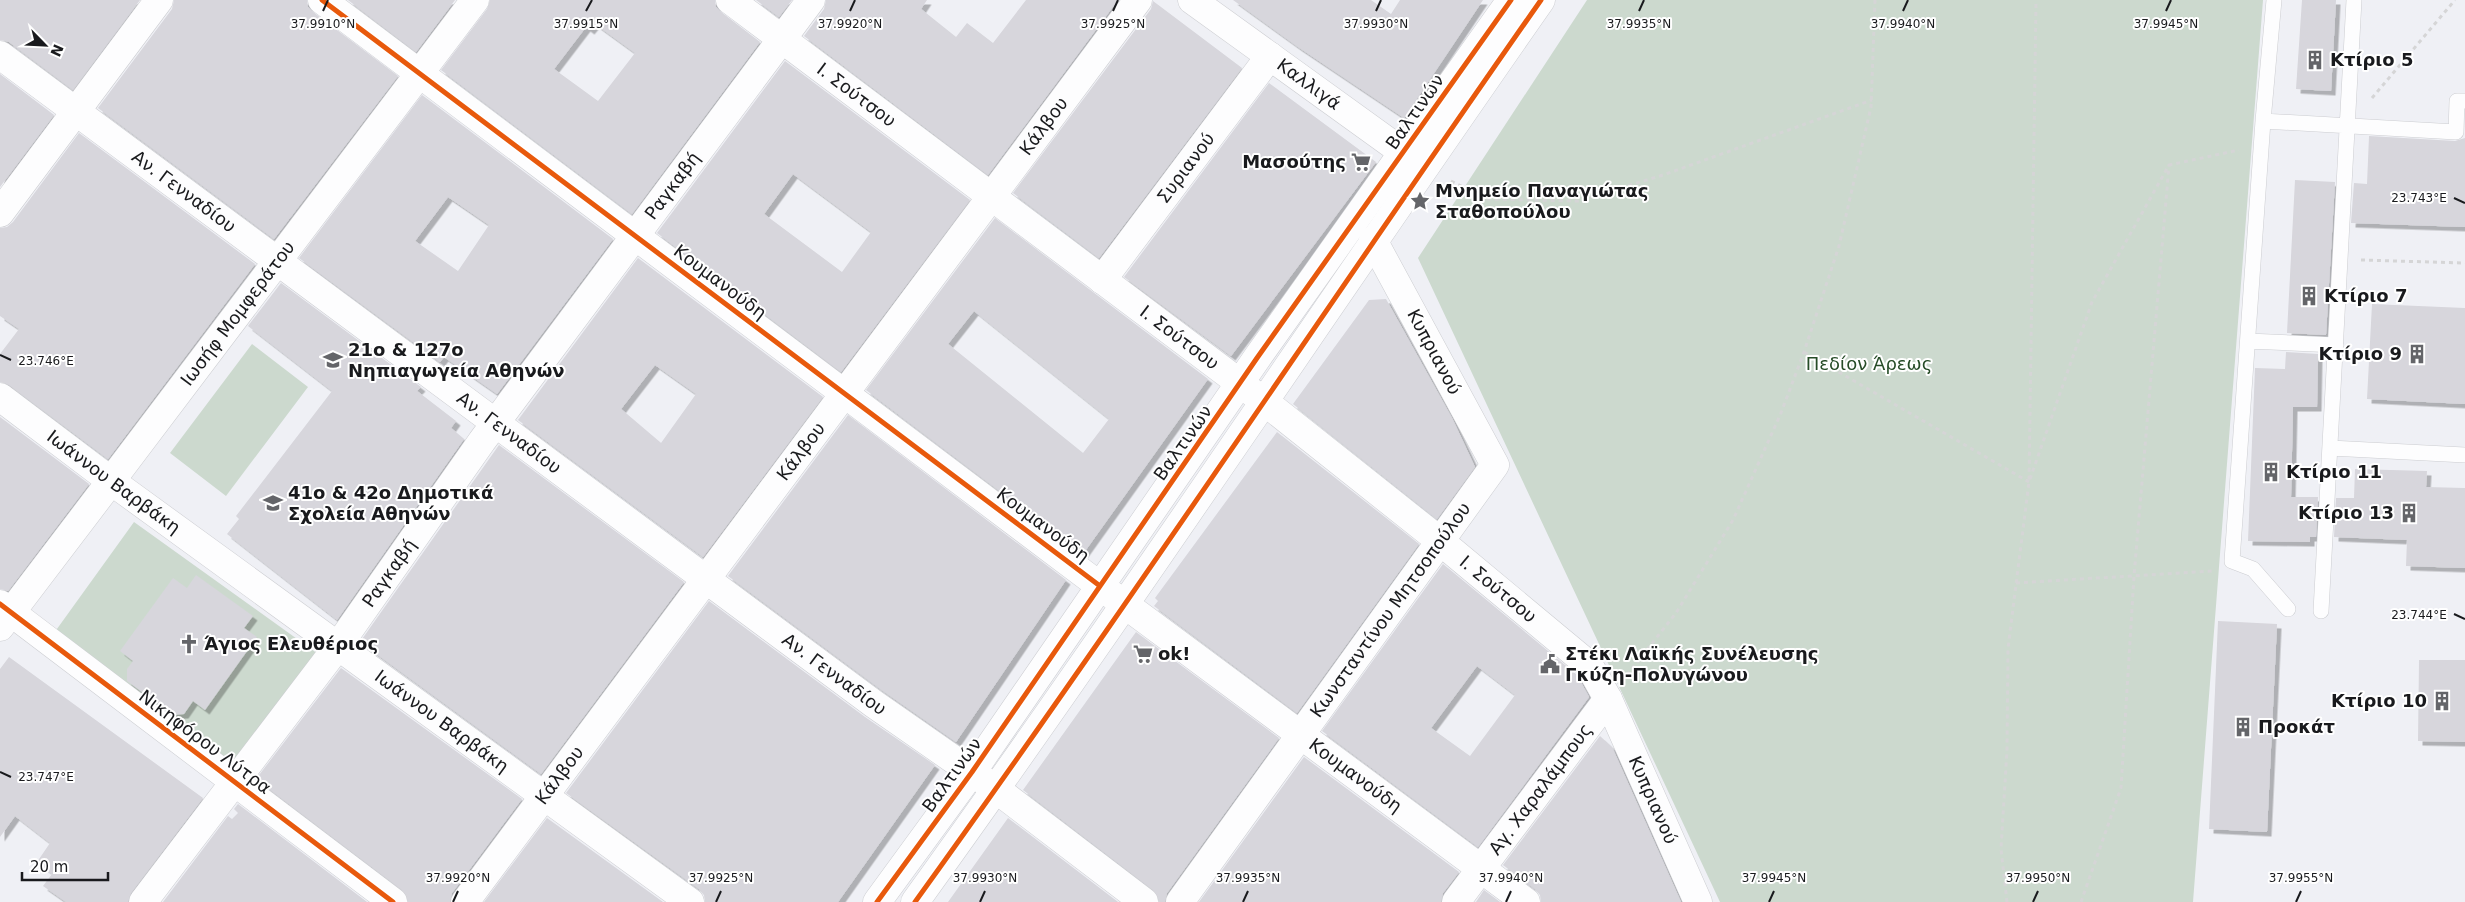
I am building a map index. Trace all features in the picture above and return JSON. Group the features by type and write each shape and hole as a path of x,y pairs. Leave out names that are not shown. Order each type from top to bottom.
{"street":[{"path":"0,213 159,0"},
{"name":"Κουμανούδη","path":"322,0 1100,586 1526,902"},
{"name":"Ιωσήφ Μομφεράτου","path":"4,614 111,481 476,0"},
{"name":"Ι. Σούτσου","path":"730,0 1265,402 1440,541 1589,665 1608,699"},
{"name":"Ραγκαβή","path":"143,902 338,646 495,424 811,0"},
{"name":"Κάλβου","path":"465,902 1138,0"},
{"name":"Καλλιγά","path":"1192,0 1414,160"},
{"name":"Βαλτινών","path":"914,902 996,789 1125,604 1265,402 1373,240 1414,160 1511,0"},
{"name":"Βαλτινών","path":"877,902 972,772 1241,384 1414,160 1541,0"},
{"name":"Αν. Γενναδίου","path":"0,56 874,704 996,789 1144,902"},
{"name":"Συριανού","path":"1102,280 1270,56"},
{"name":"Κυπριανού","path":"1373,240 1495,465"},
{"name":"Ιωάννου Βαρβάκη","path":"0,396 111,481 690,902"},
{"name":"Κωνσταντίνου Μητσοπούλου","path":"1180,902 1495,465"},
{"name":"Νικηφόρου Λύτρα","path":"4,614 234,782 392,902"},
{"name":"Κυπριανού","path":"1608,699 1698,902"},
{"name":"Αγ. Χαραλάμπους","path":"1456,902 1608,699"}],"lane":[{"path":"2274,0 2263,121 2232,560 2254,569 2288,610"},
{"path":"2321,611 2354,0"},
{"path":"2263,121 2456,132 2457,101 2465,101"},
{"path":"2248,341 2336,345"},
{"path":"2330,448 2465,455"}],"path":[{"path":"1608,699 1676,614 1734,520 1781,414 1804,352 1839,246 1872,100 1875,0"},
{"path":"2007,902 2001,849 2007,750 2008,648 2029,482 2036,0"},
{"path":"2347,127 2456,0"},
{"path":"1414,160 1487,199 1578,201 1663,175 1872,100"},
{"path":"2029,482 2092,302 2168,165 2242,149"},
{"path":"2081,902 2122,788 2134,576 2168,165"},
{"path":"2340,259 2465,264"},
{"path":"1804,352 2029,482"},
{"path":"2016,583 2219,571"}],"green space":[{"name":"Πεδίον Άρεως","path":"1587,0 2263,0 2193,902 1720,902 1418,258"},
{"path":"252,344 308,387 226,496 170,453"},
{"path":"134,522 318,654 233,772 49,640"}],"building":[{"path":"0,0 140,0 73,90 9,42 0,40"},
{"path":"174,0 307,0 308,7 313,12 398,76 274,239 98,108 172,9"},
{"path":"348,0 455,0 416,52"},
{"path":"490,0 715,0 716,7 721,12 760,42 632,214 441,70 487,9","holes":["595,24 635,53 598,101 554,69 586,27 590,30"]},
{"path":"756,0 792,0 779,17"},
{"path":"826,0 927,0 921,9 956,37 967,23 993,43 1026,0 1118,0 988,175 804,36 824,9"},
{"path":"1233,0 1371,0 1391,14 1400,0 1483,0 1404,118 1298,47"},
{"name":"Κτίριο 5","path":"2302,0 2336,0 2331,91 2296,89"},
{"path":"1153,1 1242,68 1099,258 1013,193 1151,9"},
{"path":"785,61 970,200 841,372 657,233","holes":["793,174 871,232 842,272 764,214"]},
{"path":"0,74 54,115 0,187"},
{"path":"1269,83 1376,162 1231,356 1124,277"},
{"path":"422,95 613,239 497,394 444,357 440,362 299,258","holes":["448,197 489,225 458,271 415,241"]},
{"path":"79,133 255,264 108,459 9,385 0,382 0,354 19,329 0,316 0,228 7,227 13,222"},
{"path":"2369,136 2455,141 2465,138 2465,227 2351,223 2354,183 2367,184"},
{"name":"Κτίριο 7","path":"2295,180 2335,182 2326,335 2287,333"},
{"path":"995,218 1208,379 1083,554 866,390","holes":["974,311 1109,419 1083,453 948,344"]},
{"path":"638,258 823,397 703,557 518,420","holes":["655,365 696,394 661,443 621,409"]},
{"path":"281,283 421,387 417,391 456,421 451,428 464,439 337,620 227,534 239,519 236,516 332,391 248,326"},
{"path":"1386,299 1452,418 1475,467 1437,519 1293,404 1369,300"},
{"name":"Κτίριο 9","path":"2372,304 2465,308 2465,404 2367,399"},
{"name":"Κτίριο 11","path":"2286,352 2318,354 2317,407 2293,407 2291,497 2318,497 2316,537 2310,537 2310,542 2248,541 2255,368 2285,369"},
{"path":"848,415 1066,580 956,742 883,691 728,576"},
{"path":"0,417 89,484 8,591 0,589"},
{"path":"1277,432 1419,544 1297,713 1154,606 1158,601 1155,598"},
{"path":"499,445 684,582 541,774 360,642"},
{"name":"Κτίριο 13","path":"2355,469 2427,471 2426,487 2465,488 2465,568 2406,566 2407,540 2334,537 2336,498 2354,498"},
{"path":"1443,564 1577,675 1589,697 1478,847 1322,731","holes":["1477,666 1515,695 1470,756 1431,728"]},
{"name":"Άγιος Ελευθέριος","path":"196,575 253,616 244,628 257,637 205,710 193,701 184,714 173,715 127,681 127,669 133,661 120,651 173,578 187,588"},
{"path":"709,601 865,717 935,765 838,902 705,902 704,895 699,889 566,793"},
{"name":"Προκάτ","path":"2218,621 2277,624 2267,832 2209,829"},
{"path":"1136,632 1279,738 1167,893 1165,902 1159,902 1153,890 1023,790"},
{"path":"9,657 203,798 131,893 128,902 66,902 43,886 52,874 37,862 50,843 15,816 0,837 0,669"},
{"name":"Κτίριο 10","path":"2419,660 2465,660 2465,742 2418,741"},
{"path":"341,668 522,799 452,893 450,902 408,902 402,890 256,779"},
{"path":"1600,736 1612,747 1681,902 1541,902 1540,895 1535,889 1503,865"},
{"path":"1304,757 1459,872 1443,893 1441,902 1199,902"},
{"path":"238,804 367,902 163,902 228,816 232,819 238,813 234,809"},
{"path":"547,818 663,902 484,902"},
{"path":"1008,818 1118,902 948,902"},
{"path":"1484,890 1500,902 1476,902"}],"cycle path":[{"path":"322,0 1100,586"},
{"path":"877,902 972,772 1257,358 1511,0"},
{"path":"915,902 1074,678 1541,0"},
{"path":"0,604 393,902"}],"place":[{"name":"Κτίριο 5","path":"2315,60"},
{"name":"Μασούτης","path":"1361,162"},
{"name":"Μνημείο Παναγιώτας Σταθοπούλου","path":"1420,201"},
{"name":"Κτίριο 7","path":"2309,296"},
{"name":"Κτίριο 9","path":"2417,354"},
{"name":"21ο & 127ο Νηπιαγωγεία Αθηνών","path":"333,360"},
{"name":"Κτίριο 11","path":"2271,472"},
{"name":"41ο & 42ο Δημοτικά Σχολεία Αθηνών","path":"273,503"},
{"name":"Κτίριο 13","path":"2409,513"},
{"name":"Άγιος Ελευθέριος","path":"189,644"},
{"name":"ok!","path":"1143,654"},
{"name":"Στέκι Λαϊκής Συνέλευσης Γκύζη-Πολυγώνου","path":"1550,664"},
{"name":"Κτίριο 10","path":"2442,701"},
{"name":"Προκάτ","path":"2243,727"}]}
